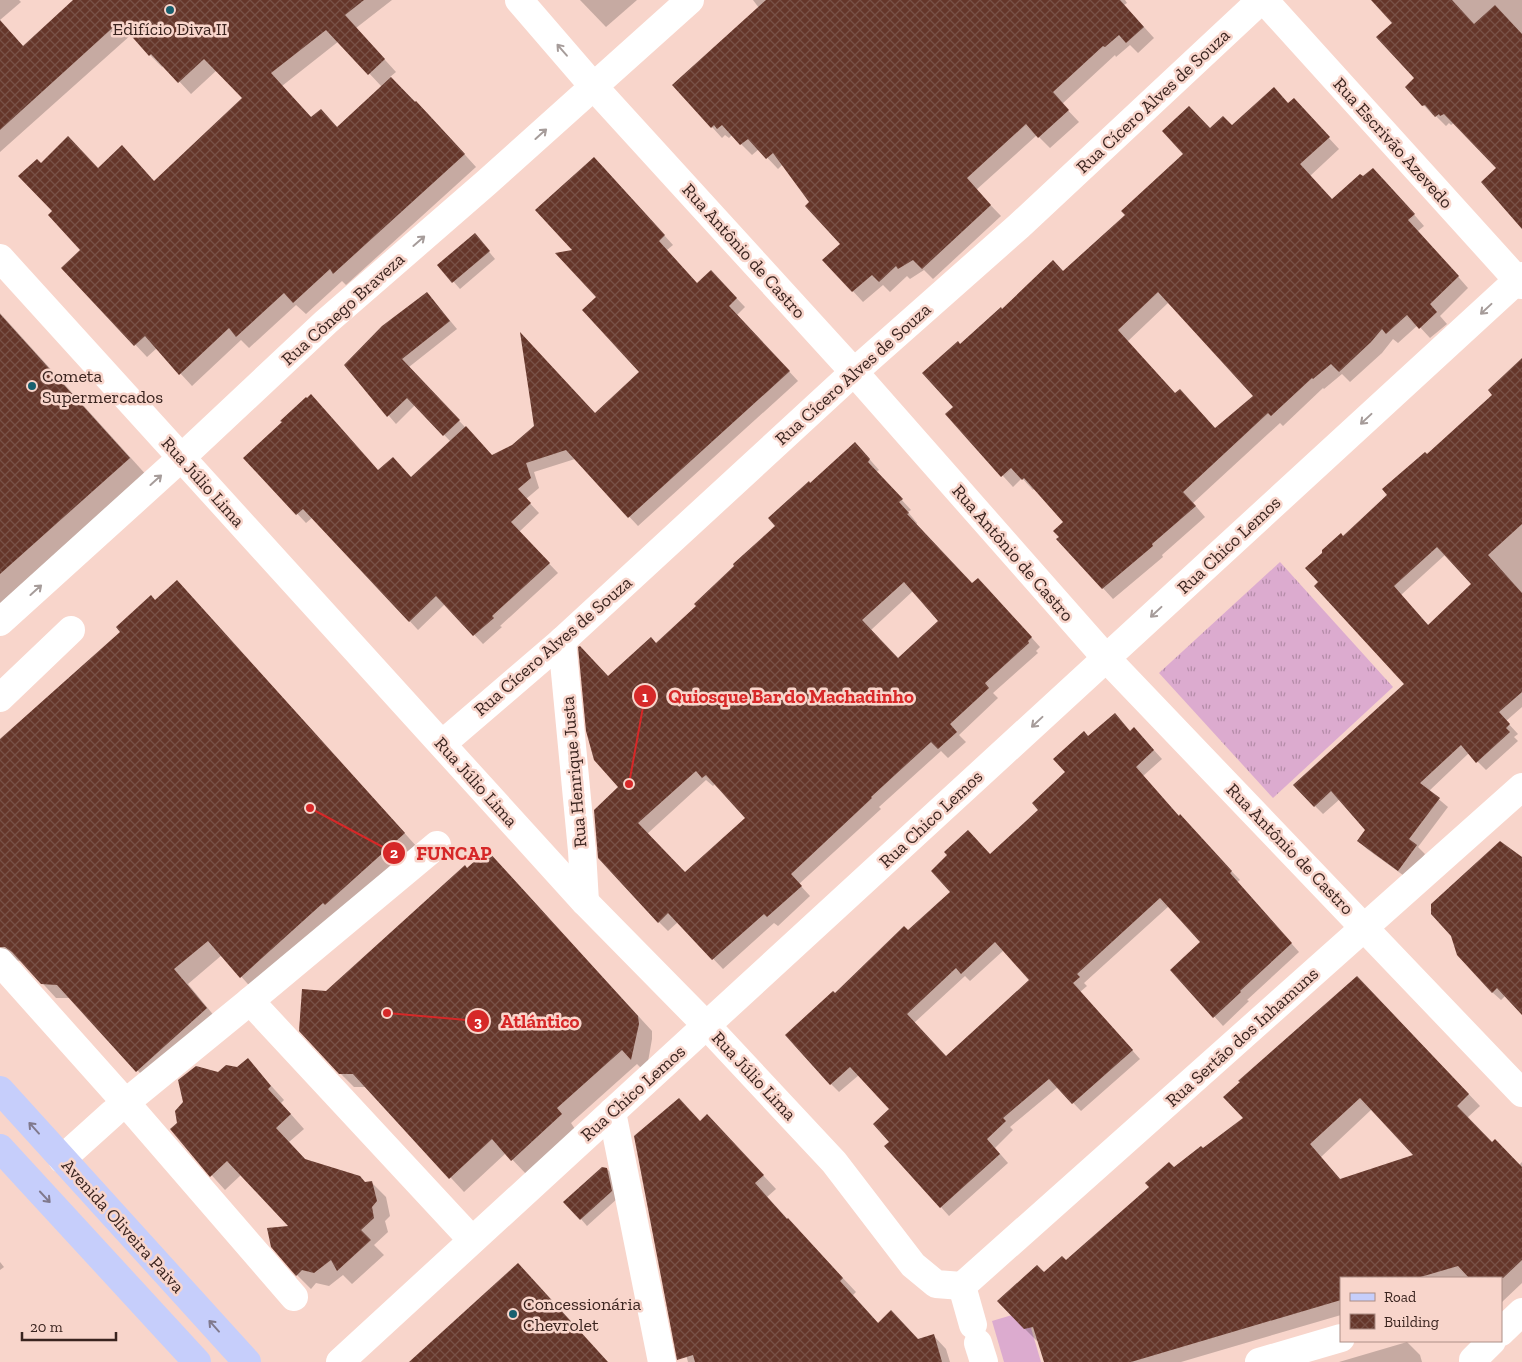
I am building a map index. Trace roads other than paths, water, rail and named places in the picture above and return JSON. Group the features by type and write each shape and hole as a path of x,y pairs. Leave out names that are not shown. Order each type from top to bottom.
{"main road":[{"name":"Avenida Oliveira Paiva","path":"0,1090 246,1362"},
{"name":"Avenida Oliveira Paiva","path":"0,1148 197,1362"}],"street":[{"name":"Rua Antônio de Castro","path":"519,0 594,87 854,372 1106,658 1522,1093"},
{"name":"Rua Cônego Braveza","path":"0,622 181,458 326,322 594,87 690,0"},
{"name":"Rua Escrivão Azevedo","path":"1263,0 1520,280"},
{"name":"Rua Cícero Alves de Souza","path":"442,744 562,641 854,372 1019,226 1263,0"},
{"name":"Rua Júlio Lima","path":"0,258 585,902 707,1026 834,1162 913,1265 936,1284 962,1286"},
{"name":"Rua Chico Lemos","path":"340,1362 1520,280"},
{"path":"0,698 70,630"},
{"name":"Rua Henrique Justa","path":"562,641 585,902"},
{"name":"Rua Sertão dos Inhamuns","path":"962,1286 1522,787"},
{"path":"62,1159 126,1103 437,845"},
{"path":"0,962 126,1103 294,1297"},
{"path":"250,1001 472,1240"},
{"path":"612,1112 662,1362"},
{"path":"962,1286 978,1343"},
{"path":"1502,1331 1522,1312"},
{"path":"1259,1362 1340,1338"},
{"path":"1473,1360 1491,1342"}],"place":[{"name":"Edifício Diva II","path":"170,10"},
{"name":"Cometa Supermercados","path":"32,386"},
{"name":"Quiosque Bar do Machadinho","path":"629,784"},
{"name":"FUNCAP","path":"310,808"},
{"name":"Atlántico","path":"387,1013"},
{"name":"Concessionária Chevrolet","path":"513,1314"}]}
